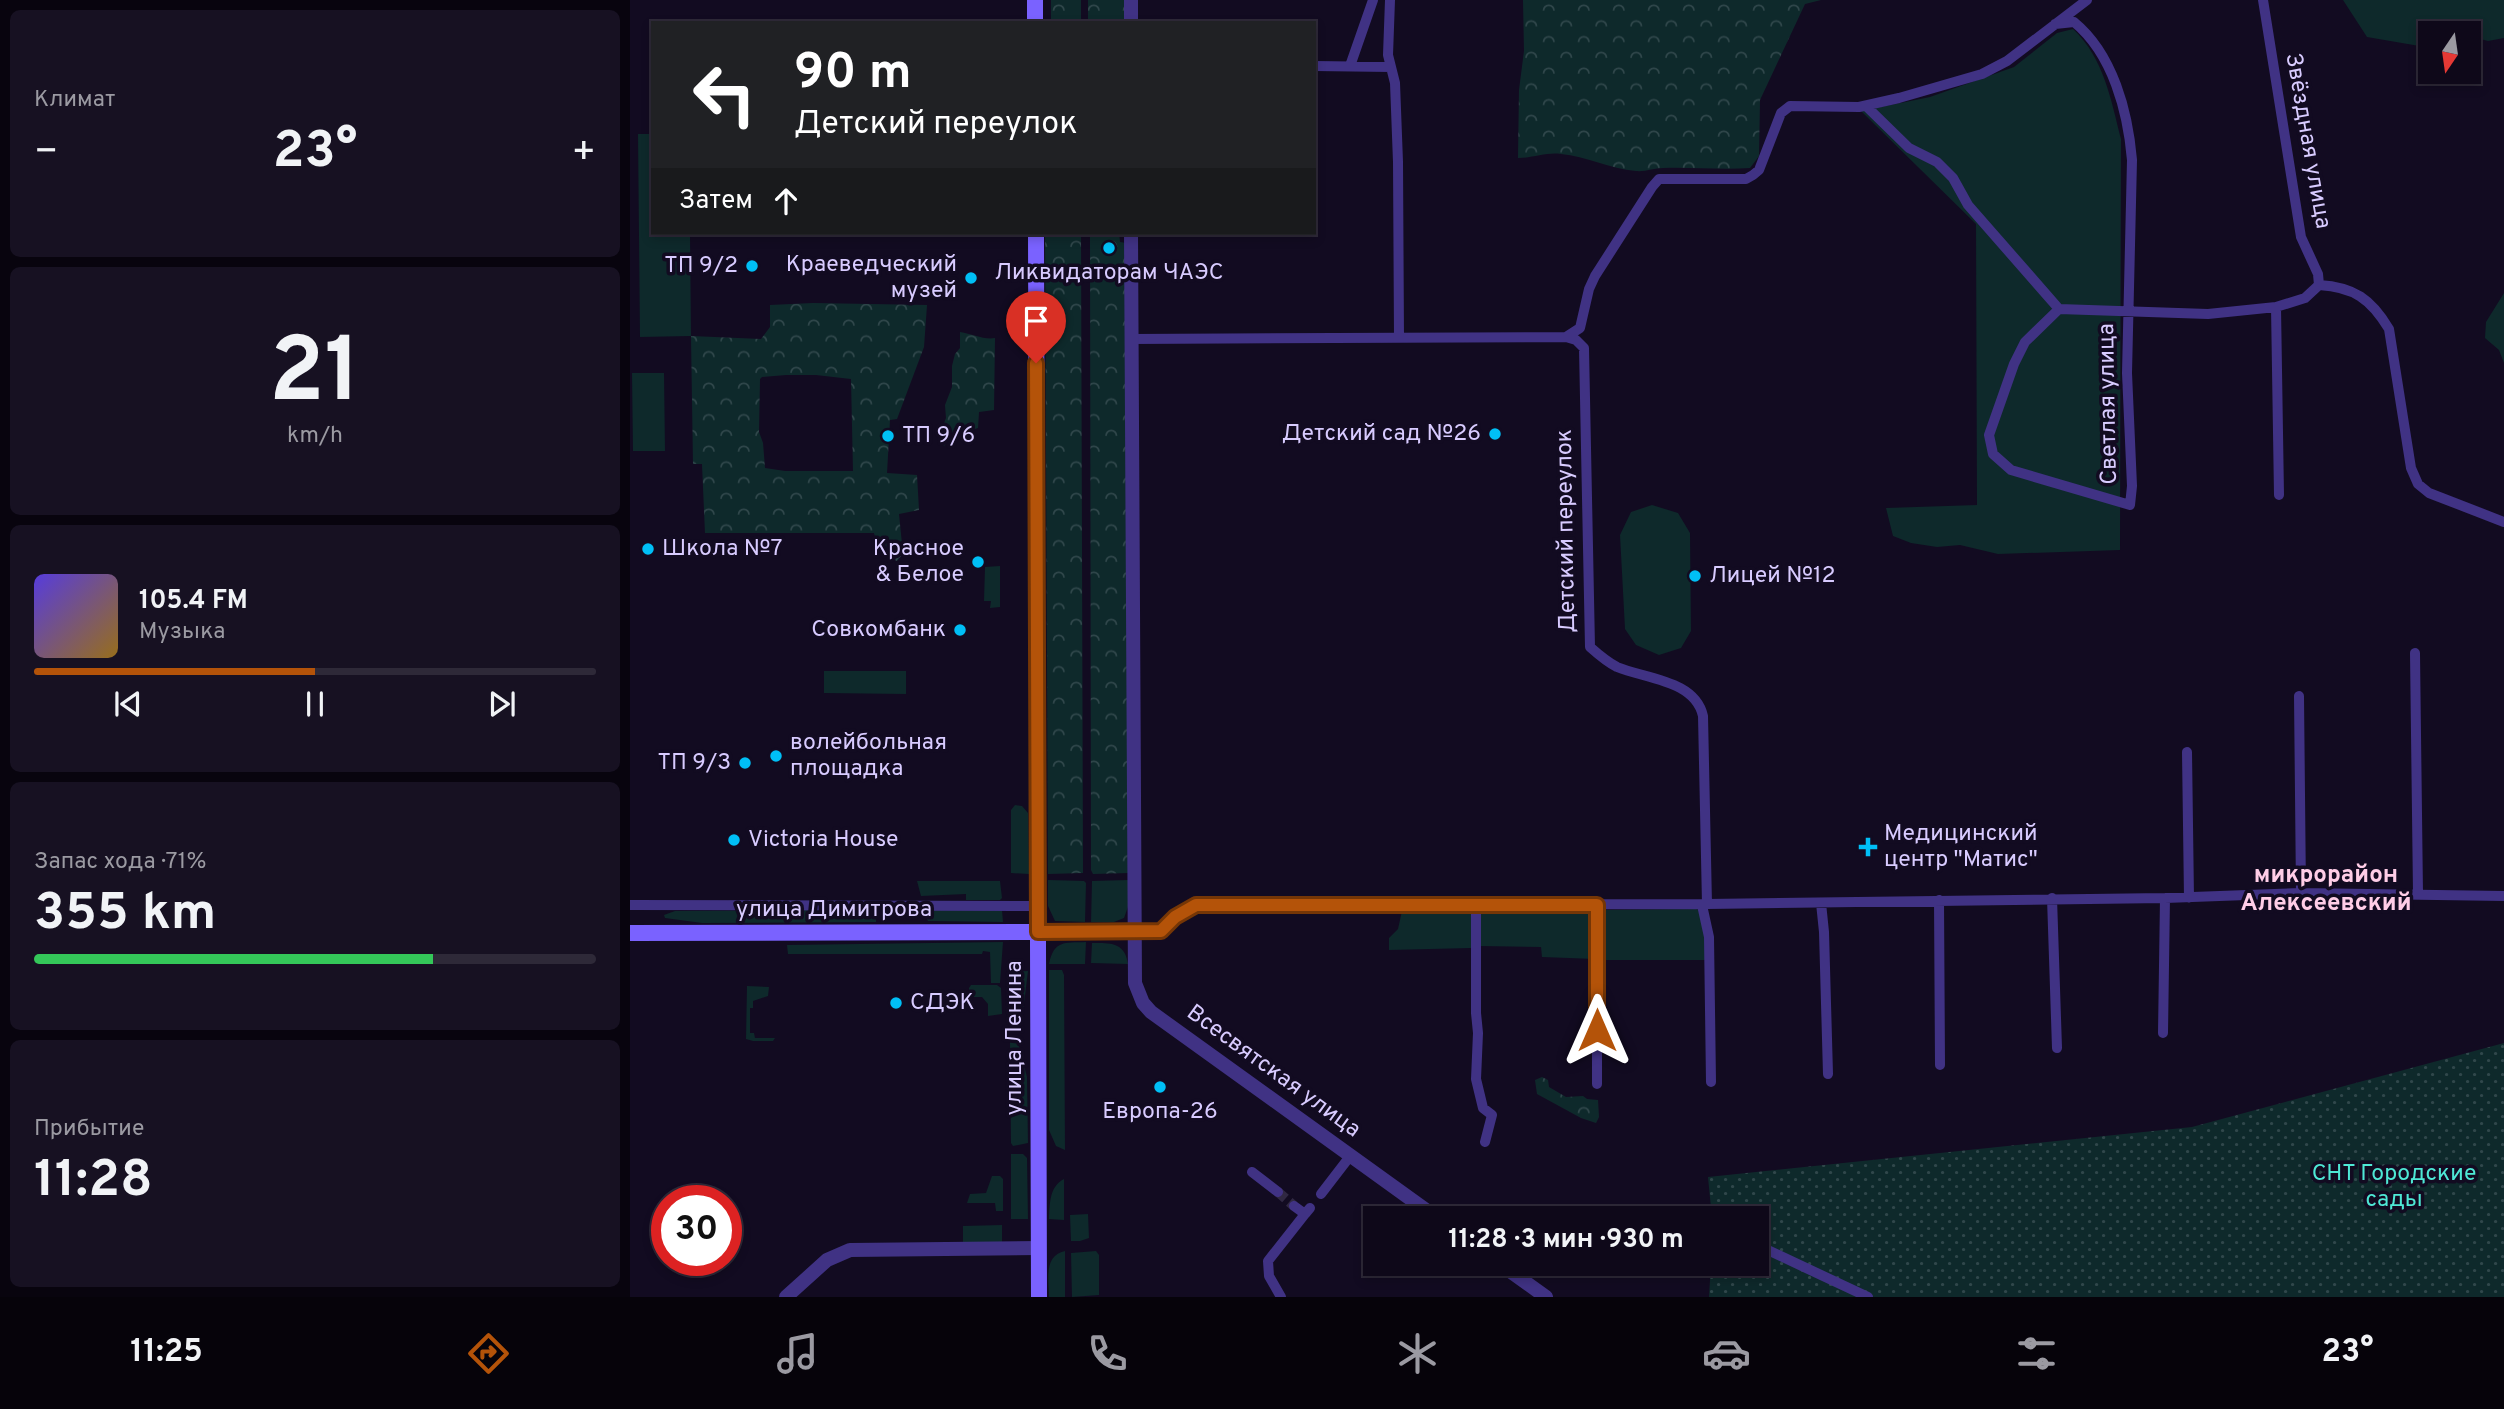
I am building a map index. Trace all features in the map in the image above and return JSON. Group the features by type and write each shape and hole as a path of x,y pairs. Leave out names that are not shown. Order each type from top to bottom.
{"main road":[{"path":"1035,0 1035,21"},
{"name":"улица Ленина","path":"1036,235 1039,1297"},
{"name":"улица Димитрова","path":"630,933 1038,932"}],"street":[{"path":"1130,21 1131,0"},
{"path":"1350,66 1373,0"},
{"path":"1390,0 1388,55 1395,83 1398,162 1399,337"},
{"path":"1131,339 1566,337 1580,328 1589,289 1595,276 1659,179 1746,179 1759,170 1781,113 1790,106 1866,106 1982,74 2007,61 2087,0"},
{"name":"Звёздная улица","path":"2263,0 2301,237 2318,274 2319,285"},
{"name":"Светлая улица","path":"2055,24 2074,22 2089,34 2112,74 2129,131 2132,160 2127,373 2132,486 2130,505 2011,470 1993,454 1989,435 2014,365 2025,342 2059,309"},
{"path":"1316,66 1391,67"},
{"path":"1866,106 1909,148 1937,162 1953,178 1968,205 2059,309 2208,314 2276,307 2305,298 2319,285 2339,286 2356,292 2380,313 2389,329 2411,468 2418,484 2429,493 2504,522"},
{"name":"Всесвятская улица","path":"1131,235 1135,983 1143,1003 1151,1012 1421,1206"},
{"path":"2276,307 2279,495"},
{"name":"Детский переулок","path":"1566,337 1577,340 1584,348 1590,648 1618,667 1684,690 1701,706 1704,904"},
{"path":"2416,653 2418,894"},
{"path":"2299,696 2301,893"},
{"path":"2187,752 2189,898"},
{"path":"1038,932 1161,931 1175,917 1196,905 1821,903 2189,898 2301,893 2504,896"},
{"path":"2052,898 2057,1048"},
{"path":"2163,1033 2165,898"},
{"path":"1939,900 1940,1065"},
{"path":"1821,903 1828,1074"},
{"path":"1704,904 1709,937 1711,1082"},
{"path":"630,905 1038,906"},
{"path":"1476,905 1476,1079 1483,1108 1492,1115 1485,1142"},
{"path":"1597,905 1597,1084"},
{"path":"1321,1194 1351,1155"},
{"path":"1252,1172 1278,1192"},
{"path":"1281,1297 1269,1276 1268,1261 1308,1211 1294,1206"},
{"path":"786,1297 827,1260 850,1250 1038,1248"},
{"path":"1769,1251 1868,1297"},
{"path":"1517,1276 1546,1297"}],"green space":[{"path":"1051,0 1081,0 1081,21 1044,21 1051,19"},
{"path":"1088,0 1126,0 1126,21 1088,21"},
{"path":"1523,0 1821,0 1805,4 1760,100 1759,156 1750,168 1663,168 1639,171 1561,154 1518,158 1519,90 1524,51"},
{"path":"2343,0 2504,0 2504,38 2482,39 2482,21 2418,21 2418,46 2367,37"},
{"path":"2073,29 2084,40 2099,66 2110,95 2121,139 2120,550 1998,554 1960,545 1937,547 1911,543 1893,536 1886,508 1977,505 1976,224 1861,111 1930,97 2014,67 2057,33"},
{"path":"638,134 651,134 651,235 690,235 691,336 640,337"},
{"path":"1045,235 1081,235 1083,873 1048,874"},
{"path":"1090,235 1119,235 1120,242 1126,243 1128,873 1093,874"},
{"path":"2504,293 2504,363 2499,350 2485,338 2486,322"},
{"path":"770,305 927,305 924,347 897,419 890,420 887,473 917,475 919,510 899,514 903,554 897,561 879,554 874,533 705,533 702,464 693,464 691,336 761,339 770,327","holes":["786,375 851,379 853,471 785,471 765,468 763,443 759,432 760,379"]},
{"path":"960,332 982,338 995,338 994,410 979,412 978,428 952,436 944,446 940,434 946,418 945,405 952,387 952,366 955,354 960,348"},
{"path":"632,373 664,373 665,451 633,451"},
{"path":"1652,505 1678,513 1690,533 1691,631 1681,648 1659,655 1636,645 1625,629 1620,535 1631,512"},
{"path":"1000,566 1000,607 990,608 991,601 984,601 985,567"},
{"path":"824,671 906,671 906,694 824,693"},
{"path":"1015,805 1022,806 1028,813 1029,874 1011,873 1011,810"},
{"path":"1048,880 1086,883 1085,922 1055,921 1048,906"},
{"path":"1129,880 1129,904 1124,918 1114,922 1091,922 1092,881"},
{"path":"917,881 1000,881 1002,898 966,900 966,894 921,896"},
{"path":"1467,909 1472,913 1471,948 1389,950 1389,938 1398,929 1402,911"},
{"path":"1485,909 1590,910 1594,913 1595,959 1542,957 1541,947 1479,946 1479,914"},
{"path":"823,910 876,919 876,922 702,923 665,918 664,915 675,911"},
{"path":"930,910 1002,910 1003,922 928,921 925,916"},
{"path":"1599,910 1701,911 1704,919 1706,960 1600,960"},
{"path":"1003,942 1000,983 991,983 990,952 788,954 787,945"},
{"path":"1086,942 1085,964 1049,964 1054,951 1061,944"},
{"path":"1092,943 1116,945 1124,951 1128,964 1091,963"},
{"path":"1049,970 1062,970 1064,975 1065,1150 1056,1146 1049,1130"},
{"path":"1028,971 1022,1021 1020,1024 1010,1024 1010,974"},
{"path":"971,985 997,985 1001,988 1002,1014 988,1016 988,1004 982,997 969,997"},
{"path":"747,986 769,987 768,996 753,1001 753,1008 750,1008 750,1033 754,1033 755,1038 775,1038 773,1041 746,1039"},
{"path":"1010,1042 1018,1042 1027,1077 1028,1143 1013,1146 1011,1143"},
{"name":"СНТ Городские сады","path":"2504,1043 2504,1297 1709,1297 1710,1276 1769,1276 1769,1206 1711,1206 1708,1177 2192,1127"},
{"path":"1542,1077 1548,1080 1549,1087 1566,1097 1583,1096 1598,1100 1599,1117 1596,1123 1581,1118 1537,1094 1535,1080"},
{"path":"1011,1154 1023,1154 1027,1158 1028,1219 1011,1219"},
{"path":"992,1176 1000,1176 1003,1179 1003,1211 996,1211 995,1203 967,1203 970,1194 986,1193"},
{"path":"1064,1179 1064,1220 1049,1219 1053,1191"},
{"path":"1088,1214 1089,1238 1071,1241 1070,1215"},
{"path":"1002,1225 1002,1242 963,1242 963,1226"},
{"path":"1065,1251 1065,1297 1049,1297 1050,1263"},
{"path":"1096,1251 1099,1255 1099,1295 1072,1297 1071,1253"}],"tunnel":[{"path":"1278,1192 1294,1206"}],"place":[{"name":"Ликвидаторам ЧАЭС","path":"1109,248"},
{"name":"ТП 9/2","path":"752,266"},
{"name":"Краеведческий музей","path":"971,278"},
{"name":"Детский сад №26","path":"1495,434"},
{"name":"ТП 9/6","path":"888,436"},
{"name":"Школа №7","path":"648,549"},
{"name":"Красное & Белое","path":"978,562"},
{"name":"Лицей №12","path":"1695,576"},
{"name":"Совкомбанк","path":"960,630"},
{"name":"волейбольная площадка","path":"776,756"},
{"name":"ТП 9/3","path":"745,763"},
{"name":"Victoria House","path":"734,840"},
{"name":"Медицинский центр \"Матис\"","path":"1868,847"},
{"name":"СДЭК","path":"896,1003"},
{"name":"Европа-26","path":"1160,1087"}],"district":[{"name":"микрорайон Алексеевский","path":"2326,890"}],"route":[{"path":"1036,363 1038,932 1161,931 1175,917 1196,905 1597,905 1597,1030"}]}
